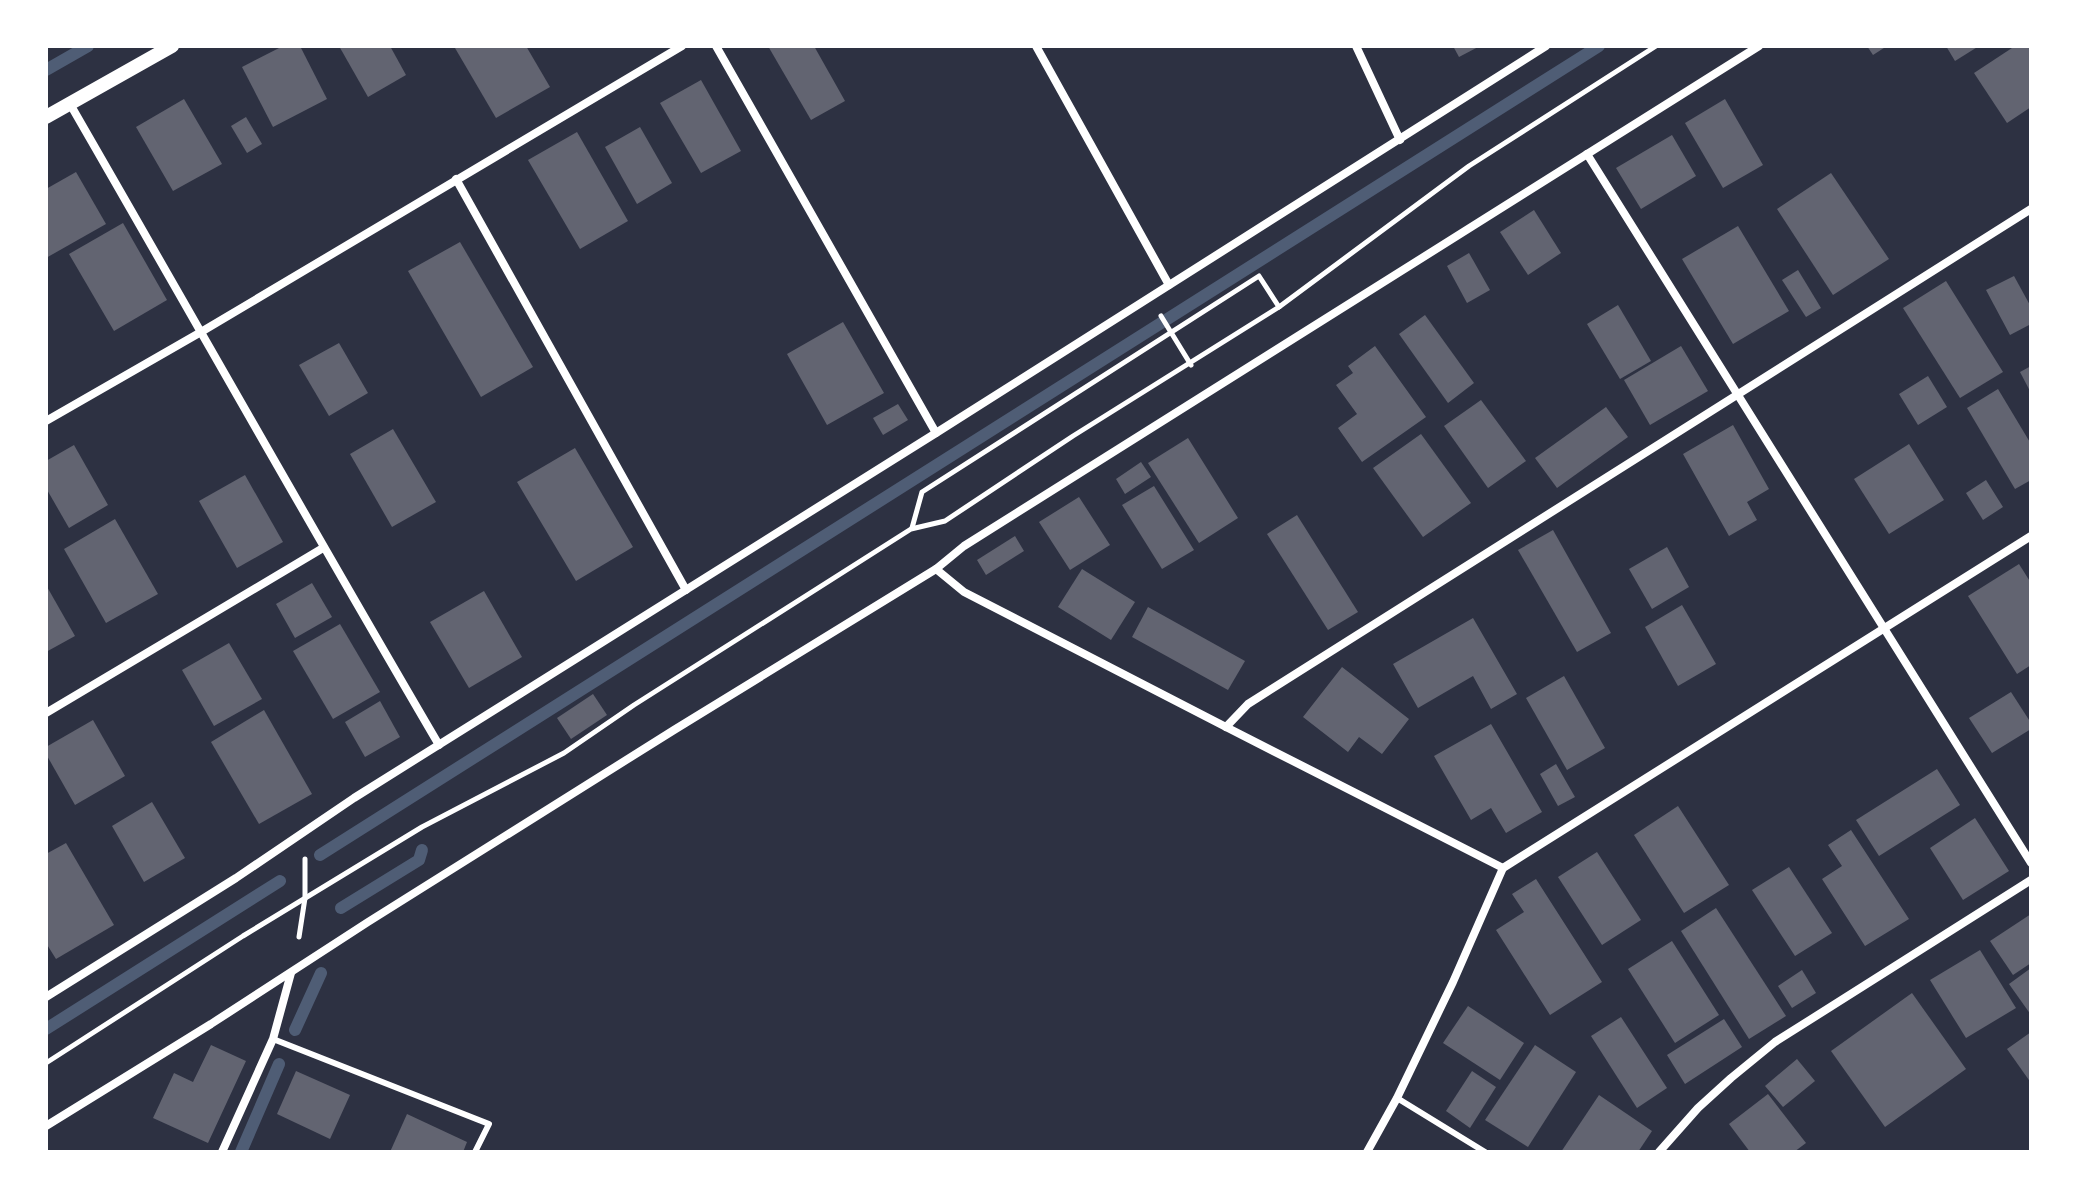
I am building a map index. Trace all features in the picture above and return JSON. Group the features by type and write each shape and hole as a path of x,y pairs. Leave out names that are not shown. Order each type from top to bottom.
{"street":[{"path":"46,117 172,46"},
{"path":"46,421 682,46"},
{"path":"716,46 936,433"},
{"path":"1036,46 1169,285"},
{"path":"1356,46 1400,140"},
{"path":"46,997 236,878 354,798 1546,46"},
{"path":"46,1126 674,730 936,569 964,546 1759,46"},
{"path":"70,104 439,745"},
{"path":"1587,154 2031,863"},
{"path":"456,179 686,590"},
{"path":"1226,727 1248,704 2031,209"},
{"path":"1367,1152 1453,982 1503,868 2031,536"},
{"path":"46,713 323,548"},
{"path":"936,569 964,592 1503,868"},
{"path":"1659,1152 1698,1108 1775,1042 2031,880"},
{"path":"222,1152 273,1039 291,973"}],"lane":[{"path":"273,1039 489,1124 475,1152"},
{"path":"1397,1098 1485,1152"}],"path":[{"path":"46,1063 422,827 564,753 911,529 945,521 1073,436 1279,307 1469,166 1656,46"},
{"path":"911,529 922,492 1169,330 1259,276 1279,307"},
{"path":"1169,330 1191,364"},
{"path":"298,939 305,898 305,859"}],"building":[{"path":"283,46 300,46 327,99 273,127 242,67"},
{"path":"339,46 390,46 406,75 368,97"},
{"path":"526,46 550,87 496,118 455,48"},
{"path":"768,46 814,46 845,101 811,120"},
{"path":"1453,46 1480,46 1459,57"},
{"path":"1867,46 1887,46 1873,55"},
{"path":"1946,46 1979,46 1955,61"},
{"path":"2015,46 2031,46 2031,107 2007,123 1974,73"},
{"path":"701,80 741,151 701,173 660,103"},
{"path":"184,99 222,164 173,191 136,127"},
{"path":"1725,99 1763,165 1723,188 1685,123"},
{"path":"246,117 262,144 247,153 231,126"},
{"path":"640,127 672,183 637,204 605,147"},
{"path":"577,132 628,221 580,249 528,160"},
{"path":"1672,135 1696,176 1641,209 1616,168"},
{"path":"76,172 106,224 46,258 46,189"},
{"path":"1831,173 1889,259 1833,295 1777,209"},
{"path":"1534,210 1561,253 1528,275 1500,232"},
{"path":"123,223 167,300 114,331 69,254"},
{"path":"1738,226 1789,311 1733,344 1682,259"},
{"path":"460,242 533,367 481,397 408,271"},
{"path":"1469,253 1490,290 1467,303 1447,266"},
{"path":"1798,270 1821,308 1806,317 1782,280"},
{"path":"2014,276 2031,307 2031,324 2010,335 1986,290"},
{"path":"1946,281 2003,372 1960,398 1903,308"},
{"path":"1618,305 1651,361 1620,379 1587,324"},
{"path":"1425,315 1474,383 1448,403 1399,334"},
{"path":"843,322 884,393 827,425 787,354"},
{"path":"339,343 368,393 329,416 299,365"},
{"path":"1375,346 1426,417 1362,462 1338,428 1357,414 1336,385 1353,373 1348,366"},
{"path":"1681,346 1708,391 1650,425 1624,380"},
{"path":"2031,366 2031,393 2020,372"},
{"path":"1928,376 1947,407 1918,425 1899,394"},
{"path":"1998,389 2031,444 2031,480 2015,489 1967,408"},
{"path":"1481,400 1526,461 1488,488 1444,426"},
{"path":"898,404 908,420 883,435 873,418"},
{"path":"1606,407 1628,437 1557,488 1535,458"},
{"path":"1733,425 1769,489 1747,502 1757,520 1729,536 1683,454"},
{"path":"393,429 436,502 392,527 350,454"},
{"path":"1421,434 1471,503 1423,537 1373,468"},
{"path":"1188,438 1238,518 1199,543 1148,463"},
{"path":"1909,444 1944,500 1889,534 1854,479"},
{"path":"74,445 108,505 69,528 46,488 46,461"},
{"path":"575,448 633,547 576,581 517,482"},
{"path":"1141,462 1151,477 1125,494 1116,479"},
{"path":"245,475 283,542 237,568 199,501"},
{"path":"1986,480 2003,507 1983,520 1966,493"},
{"path":"1154,486 1194,550 1162,569 1122,505"},
{"path":"1079,497 1110,545 1070,570 1039,522"},
{"path":"1297,515 1358,612 1328,630 1267,534"},
{"path":"115,519 158,594 106,623 64,549"},
{"path":"1553,530 1611,633 1577,652 1518,550"},
{"path":"1015,536 1024,551 986,575 977,560"},
{"path":"1667,547 1689,587 1652,609 1629,569"},
{"path":"2019,564 2031,583 2031,665 2017,674 1968,596"},
{"path":"1082,569 1135,602 1111,640 1058,607"},
{"path":"312,583 332,617 295,638 276,604"},
{"path":"46,585 75,636 46,652"},
{"path":"484,591 522,657 469,688 430,622"},
{"path":"1682,605 1716,664 1678,686 1645,627"},
{"path":"1148,607 1245,661 1228,690 1132,637"},
{"path":"1473,618 1517,694 1491,709 1473,676 1418,708 1393,664"},
{"path":"340,624 380,692 333,719 293,651"},
{"path":"229,643 262,699 214,726 182,670"},
{"path":"1342,667 1409,719 1382,754 1359,737 1348,752 1303,717"},
{"path":"1564,676 1605,748 1567,770 1526,698"},
{"path":"2011,692 2031,723 2031,729 1992,753 1969,718"},
{"path":"593,694 607,715 571,739 557,718"},
{"path":"380,701 400,737 365,757 345,722"},
{"path":"264,710 312,794 259,824 211,742"},
{"path":"93,720 125,776 75,805 46,754 46,747"},
{"path":"1491,724 1542,812 1506,833 1491,808 1471,820 1434,756"},
{"path":"1556,764 1575,797 1558,806 1540,774"},
{"path":"1937,769 1960,805 1879,856 1856,820"},
{"path":"152,802 185,858 144,882 112,826"},
{"path":"1678,806 1729,885 1684,913 1634,835"},
{"path":"1975,818 2009,871 1963,900 1930,848"},
{"path":"1851,830 1909,919 1865,946 1822,879 1842,866 1828,845"},
{"path":"66,843 114,925 56,959 46,943 46,854"},
{"path":"1597,852 1641,920 1602,945 1558,877"},
{"path":"1789,867 1832,933 1795,956 1752,890"},
{"path":"1536,879 1602,982 1550,1015 1496,930 1524,912 1512,894"},
{"path":"1716,908 1786,1016 1749,1039 1681,931"},
{"path":"2031,914 2031,963 2013,975 1990,941"},
{"path":"1672,941 1719,1015 1675,1043 1628,969"},
{"path":"1980,950 2016,1008 1966,1038 1930,980"},
{"path":"2031,968 2031,1015 2009,984"},
{"path":"1802,970 1816,993 1792,1008 1778,986"},
{"path":"1912,993 1966,1069 1885,1127 1831,1051"},
{"path":"1468,1006 1524,1043 1500,1080 1443,1043"},
{"path":"1621,1017 1667,1088 1637,1108 1591,1036"},
{"path":"1724,1019 1742,1047 1685,1084 1667,1055"},
{"path":"2031,1032 2031,1083 2007,1049"},
{"path":"211,1045 246,1061 208,1143 153,1118 174,1073 193,1082"},
{"path":"1535,1045 1576,1072 1528,1147 1485,1120"},
{"path":"1797,1059 1815,1081 1783,1107 1765,1086"},
{"path":"296,1071 350,1095 330,1139 277,1114"},
{"path":"1472,1071 1496,1087 1470,1128 1446,1111"},
{"path":"1768,1094 1806,1143 1794,1152 1750,1152 1729,1124"},
{"path":"1599,1095 1652,1131 1638,1152 1561,1152"},
{"path":"407,1114 467,1142 463,1152 390,1152"}],"waterway":[{"path":"46,70 88,46"},
{"path":"320,855 1599,46"},
{"path":"341,908 419,860 422,850"},
{"path":"46,1029 280,881"},
{"path":"295,1030 321,973"},
{"path":"241,1152 279,1064"}]}
